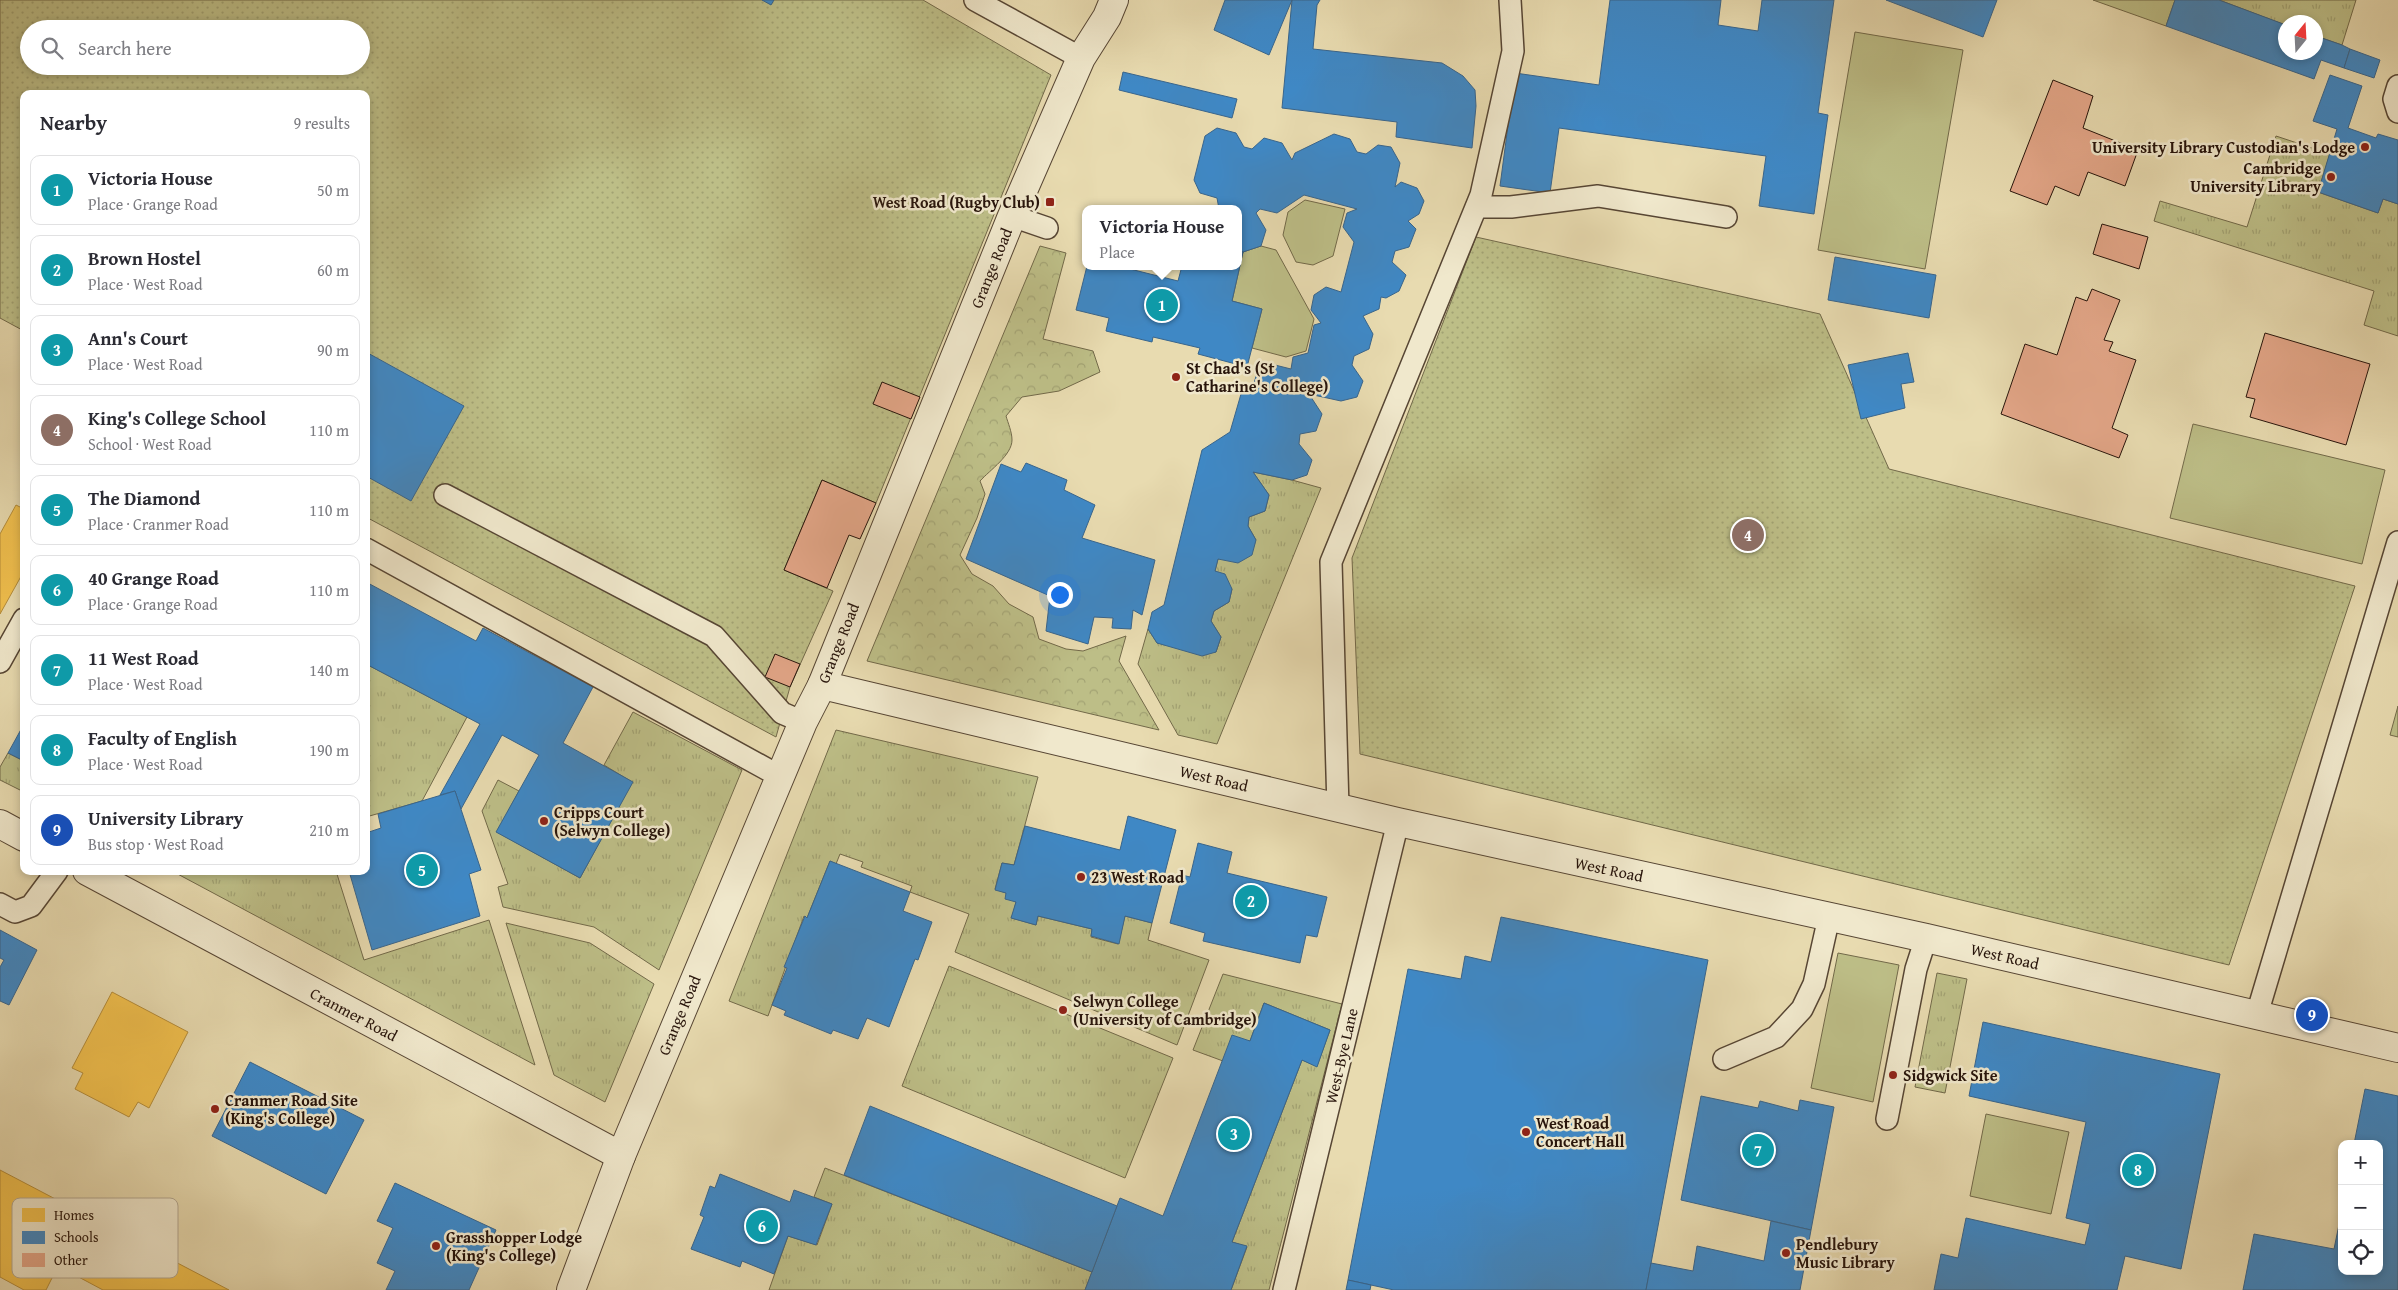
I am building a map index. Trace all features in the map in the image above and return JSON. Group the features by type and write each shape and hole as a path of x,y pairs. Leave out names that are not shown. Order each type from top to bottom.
{"street":[{"name":"Grange Road","path":"571,1290 621,1156 803,722 822,685 1012,216 1080,58 1107,17 1114,0"},
{"name":"West Road","path":"822,685 1398,822 1926,938 2398,1048"},
{"path":"0,824 20,835"},
{"name":"Cranmer Road","path":"94,875 621,1156"}],"lane":[{"path":"975,0 1080,58"},
{"path":"1338,808 1331,562 1481,195 1513,51 1510,0"},
{"path":"2398,86 2394,99 2398,112"},
{"path":"1477,207 1511,207 1598,196 1726,217"},
{"path":"1012,216 1047,228"},
{"path":"445,495 714,636 782,713 803,722"},
{"path":"2257,1014 2398,542"},
{"path":"370,552 781,777"},
{"path":"0,662 20,626"},
{"name":"West-Bye Lane","path":"1284,1290 1398,822"},
{"path":"0,904 15,912 31,906 54,875"},
{"path":"1724,1058 1776,1037 1802,1009 1814,984 1829,917"},
{"path":"1887,1119 1916,969 1926,938"}],"green space":[{"path":"0,0 923,0 1051,75 876,503 822,480 784,570 833,591 790,687 776,737 370,519 370,90 20,90 20,329 0,318"},
{"path":"2093,0 2175,0 2166,26"},
{"path":"2219,0 2356,0 2342,45 2323,38 2323,15 2278,15 2278,22"},
{"path":"1855,32 1963,50 1925,269 1818,250"},
{"path":"2276,136 2330,154 2318,192 2378,213 2383,199 2398,204 2398,336 2364,325 2374,291 2154,221 2160,201 2247,227"},
{"path":"1305,200 1345,209 1333,256 1313,265 1296,262 1283,235 1288,212"},
{"path":"1476,237 1820,314 1889,469 2355,586 2229,965 1360,754 1352,558"},
{"path":"1040,246 1066,253 1043,339 1093,351 1100,372 1059,391 1022,397 1006,416 1012,440 1011,446 1005,457 980,481 985,494 977,518 960,555 972,574 993,586 1009,604 1033,617 1039,639 1066,649 1083,651 1126,636 1119,661 1159,730 867,661"},
{"path":"1261,246 1276,250 1314,319 1306,351 1286,357 1252,348 1262,309 1232,301 1239,270 1242,270 1243,252"},
{"path":"2193,424 2385,470 2362,564 2170,518"},
{"path":"1253,472 1321,488 1217,744 1178,735 1138,664 1148,629 1157,643 1216,652 1221,637 1211,621 1214,611 1229,602 1232,589 1215,571 1218,559 1256,540 1248,526 1249,517 1265,511 1269,495"},
{"path":"370,666 467,717 422,801 370,816"},
{"path":"2398,706 2398,737 2390,735"},
{"path":"633,712 742,770 659,970 594,927 503,907 498,887 508,884 482,811 498,780 519,791 497,832 580,878 632,782 604,765"},
{"path":"836,730 1038,777 1014,865 1002,863 995,889 1006,893 1016,902 1012,918 1036,925 1038,916 1092,929 1091,937 1118,944 1125,916 1152,923 1148,940 1209,960 1177,1045 955,952 969,914 910,892 912,886 861,867 863,862 840,854 836,864 830,861 807,918 804,916 768,1016 729,1001"},
{"path":"8,753 20,759 20,790 0,780 0,767"},
{"path":"179,875 337,875 364,960 489,920 535,1065"},
{"path":"506,923 590,943 654,984 605,1102 554,1075"},
{"path":"1838,953 1899,965 1873,1102 1811,1088"},
{"path":"949,966 1173,1058 1125,1178 902,1086"},
{"path":"1937,973 1967,979 1945,1093 1915,1087"},
{"path":"1223,974 1342,1004 1269,1290 1231,1290 1247,1247 1232,1242 1302,1060 1317,1066 1330,1030 1264,1003 1250,1041 1223,1061 1193,1050"},
{"path":"1986,1114 2069,1132 2051,1214 1970,1196"},
{"path":"825,1168 1092,1272 1085,1290 769,1290 788,1236 817,1245 832,1204 814,1197"}],"building: Homes":[{"path":"16,505 20,507 20,578 0,614 0,534"},
{"path":"112,992 188,1032 149,1108 138,1102 129,1117 75,1089 83,1073 72,1068"},
{"path":"0,1170 53,1198 12,1198 12,1278 52,1278 46,1290 24,1290 0,1277"},
{"path":"178,1263 229,1290 103,1290 80,1278 178,1278"}],"building: Schools":[{"path":"762,0 774,0 771,5"},
{"path":"1225,0 1292,0 1269,55 1214,30"},
{"path":"1292,0 1320,0 1317,5 1313,49 1442,63 1463,76 1475,90 1476,106 1472,148 1396,137 1397,122 1282,108"},
{"path":"1610,0 1721,0 1718,25 1758,31 1762,0 1834,0 1818,113 1828,115 1814,214 1759,206 1766,156 1559,128 1550,193 1500,186 1515,73 1599,85"},
{"path":"1886,0 1997,0 1983,37"},
{"path":"2175,0 2219,0 2278,22 2278,60 2321,60 2314,79 2166,26"},
{"path":"2323,38 2350,49 2344,68 2321,60 2323,60"},
{"path":"2350,49 2380,60 2374,78 2344,68"},
{"path":"1123,72 1237,99 1232,118 1119,90"},
{"name":"University Library Custodian's Lodge","path":"2330,75 2362,86 2348,128 2376,138 2378,134 2398,140 2398,204 2383,199 2378,213 2318,192 2337,129 2313,121"},
{"path":"1217,128 1236,133 1244,147 1252,149 1264,138 1282,143 1292,160 1295,153 1334,134 1350,139 1357,152 1366,154 1378,145 1391,147 1400,163 1395,187 1401,182 1417,188 1424,201 1419,214 1408,221 1416,229 1409,247 1395,251 1392,262 1406,275 1399,291 1386,298 1381,297 1379,309 1363,316 1373,334 1369,349 1354,356 1352,365 1363,381 1357,397 1341,401 1309,394 1322,414 1316,431 1300,434 1299,444 1312,460 1307,475 1292,480 1253,472 1269,495 1265,511 1249,517 1248,526 1256,540 1252,555 1238,563 1218,559 1215,571 1225,574 1232,589 1229,602 1214,611 1211,621 1221,637 1216,652 1202,656 1157,643 1148,629 1152,612 1164,605 1202,450 1230,432 1241,394 1253,387 1258,369 1271,364 1291,369 1293,357 1308,353 1314,325 1321,323 1311,310 1314,295 1326,287 1341,292 1354,242 1343,227 1347,213 1357,209 1304,195 1277,213 1260,209 1256,213 1266,230 1261,246 1242,252 1242,205 1218,205 1217,198 1200,193 1194,180 1205,136"},
{"path":"1835,257 1936,275 1929,318 1828,300"},
{"path":"1086,270 1134,270 1178,281 1181,270 1239,270 1232,301 1262,309 1247,367 1198,354 1200,348 1153,337 1152,342 1106,331 1109,318 1076,310"},
{"path":"1908,353 1914,382 1901,384 1905,408 1861,419 1848,365"},
{"path":"370,354 464,406 411,501 370,478"},
{"path":"1026,463 1067,480 1064,490 1095,505 1082,538 1155,560 1142,615 1133,610 1131,629 1112,628 1113,618 1094,617 1088,644 1046,631 1050,596 966,559 1001,464 1021,472"},
{"path":"370,584 476,641 483,628 593,687 563,743 633,782 580,878 496,832 539,755 502,735 461,809 455,791 440,795 480,724 370,666"},
{"path":"20,731 20,759 8,753"},
{"path":"455,791 481,870 469,874 480,916 372,950 350,875 370,875 370,832 381,828 378,814"},
{"name":"23 West Road","path":"1128,816 1176,830 1152,923 1125,916 1119,944 1091,936 1092,929 1038,916 1036,925 1011,918 1016,902 1005,899 1006,893 995,890 1002,863 1014,865 1025,826 1120,850"},
{"path":"1198,843 1232,852 1227,873 1327,897 1317,937 1306,935 1300,963 1203,941 1205,933 1170,923 1182,875 1190,877"},
{"path":"830,861 910,892 903,911 932,922 918,960 915,959 889,1027 867,1018 858,1039 833,1030 831,1034 784,1015 786,1011 772,1005 787,968 784,967 805,916 807,918"},
{"name":"West Road Concert Hall","path":"1501,917 1708,960 1646,1290 1394,1290 1348,1280 1408,969 1461,979 1465,956 1491,962"},
{"path":"0,930 37,950 9,1005 0,1001 0,967 4,960 0,958"},
{"path":"1264,1003 1330,1030 1317,1067 1302,1060 1232,1242 1247,1246 1231,1290 1085,1290 1120,1198 1163,1216 1232,1035 1250,1041"},
{"path":"1983,1022 2220,1074 2181,1269 2125,1256 2117,1290 1934,1290 1941,1254 1958,1258 1966,1218 2085,1245 2090,1224 2066,1218 2086,1122 1969,1096"},
{"path":"250,1062 364,1120 326,1194 212,1136"},
{"path":"2365,1089 2398,1096 2398,1290 2243,1290 2254,1234 2334,1249 2338,1230 2338,1275 2383,1275 2383,1140 2355,1140"},
{"path":"1701,1096 1758,1108 1760,1101 1798,1111 1800,1100 1834,1107 1811,1230 1681,1200"},
{"path":"870,1106 1117,1206 1092,1272 844,1175"},
{"path":"720,1174 790,1202 794,1190 832,1204 816,1245 788,1236 774,1274 742,1261 740,1267 691,1249 704,1217 700,1215 710,1186 715,1188"},
{"name":"Grasshopper Lodge (King's College)","path":"395,1183 496,1230 469,1290 386,1290 395,1271 377,1263 393,1228 377,1221"},
{"name":"Pendlebury Music Library","path":"1771,1221 1811,1230 1800,1290 1646,1290 1651,1263 1693,1271 1697,1246 1764,1261"},
{"path":"1348,1280 1371,1285 1370,1290 1346,1290"}],"building: Other":[{"path":"2053,80 2093,96 2083,128 2138,150 2125,186 2088,172 2079,196 2055,186 2047,205 2010,191"},
{"path":"2102,224 2148,237 2139,269 2093,254"},
{"path":"2092,289 2120,300 2104,340 2113,342 2109,351 2136,360 2112,428 2128,435 2119,458 2001,414 2025,344 2057,355 2076,297 2087,301"},
{"path":"2265,333 2370,364 2346,445 2250,417 2255,399 2246,397"},
{"path":"882,382 920,397 911,419 873,404"},
{"path":"822,480 876,503 860,539 849,535 827,588 784,570"},
{"path":"775,654 800,664 790,687 765,677"}],"place":[{"name":"University Library Custodian's Lodge","path":"2365,147"},
{"name":"Cambridge University Library","path":"2331,177"},
{"name":"West Road (Rugby Club)","path":"1050,202"},
{"name":"Victoria House","path":"1162,305"},
{"name":"St Chad's (St Catharine's College)","path":"1176,377"},
{"name":"King's College School","path":"1748,535"},
{"name":"Cripps Court (Selwyn College)","path":"544,821"},
{"name":"The Diamond","path":"422,870"},
{"name":"23 West Road","path":"1081,877"},
{"name":"Brown Hostel","path":"1251,901"},
{"name":"Selwyn College (University of Cambridge)","path":"1063,1010"},
{"name":"University Library","path":"2312,1015"},
{"name":"Sidgwick Site","path":"1893,1075"},
{"name":"Cranmer Road Site (King's College)","path":"215,1109"},
{"name":"West Road Concert Hall","path":"1526,1132"},
{"name":"Ann's Court","path":"1234,1134"},
{"name":"11 West Road","path":"1758,1150"},
{"name":"Faculty of English","path":"2138,1170"},
{"name":"40 Grange Road","path":"762,1226"},
{"name":"Grasshopper Lodge (King's College)","path":"436,1246"},
{"name":"Pendlebury Music Library","path":"1786,1253"}]}
